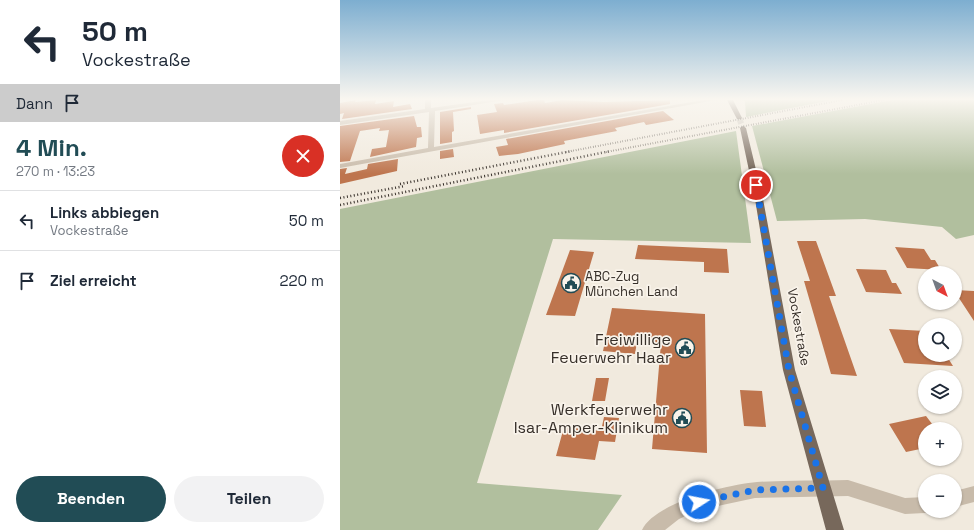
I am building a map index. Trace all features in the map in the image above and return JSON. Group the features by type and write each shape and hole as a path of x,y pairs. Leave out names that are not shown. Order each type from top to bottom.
{"main road":[{"name":"Vockestraße","path":"743,128 759,199 789,370 835,530"}],"street":[{"path":"430,125 431,150"},
{"path":"340,166 574,125"},
{"path":"651,530 673,513 699,502 755,490 848,488 905,506 918,505"},
{"path":"962,497 974,494"}],"green space":[{"path":"759,125 974,125 974,235 956,239 942,227 865,219 777,221 752,126"},
{"path":"736,131 751,243 553,239 477,483 622,495 598,530 340,530 340,209"}],"building":[{"path":"416,125 417,127 421,127 422,137 417,138 416,147 370,157 372,149 386,147 389,130 379,131 380,128 360,131 350,161 340,162 340,126"},
{"path":"440,125 454,125 452,142 440,144"},
{"path":"479,125 551,125 504,133 504,130 480,134"},
{"path":"586,125 631,125 615,128 617,131 564,141 565,144 518,154 499,156 496,147 508,145 506,139"},
{"path":"453,149 454,157 440,159 440,151"},
{"path":"398,159 397,171 340,184 340,169 347,168 345,174 367,169 368,164"},
{"path":"797,241 816,241 836,296 829,296 857,376 831,374 804,281 810,281"},
{"path":"638,245 727,249 729,273 704,272 704,262 635,259"},
{"path":"895,247 924,249 931,260 935,260 939,266 918,266 918,269 907,268"},
{"name":"ABC-Zug München Land","path":"570,250 594,252 575,316 546,315"},
{"path":"856,269 886,270 892,283 896,283 902,294 866,292"},
{"path":"962,290 974,291 974,321 962,303"},
{"path":"612,308 705,314 707,453 652,449 661,343 637,342 635,354 603,351"},
{"path":"889,329 918,331 918,362 950,362 953,366 904,363"},
{"path":"596,378 609,378 605,401 592,401"},
{"path":"740,390 762,391 766,427 744,426"},
{"path":"926,416 931,422 918,422 918,449 906,452 889,424"},
{"path":"604,417 619,418 615,442 599,441 595,460 556,456 564,427 601,431"}],"railway":[{"path":"566,152 711,125"},
{"path":"606,152 752,125"},
{"path":"400,184 572,151"},
{"path":"340,205 611,151"},
{"path":"340,198 405,186"}],"place":[{"name":"ABC-Zug München Land","path":"571,283"},
{"name":"Freiwillige Feuerwehr Haar","path":"685,348"},
{"name":"Werkfeuerwehr Isar-Amper-Klinikum","path":"682,418"}],"route":[{"path":"699,502 755,490 823,488 789,370 756,185"}]}
